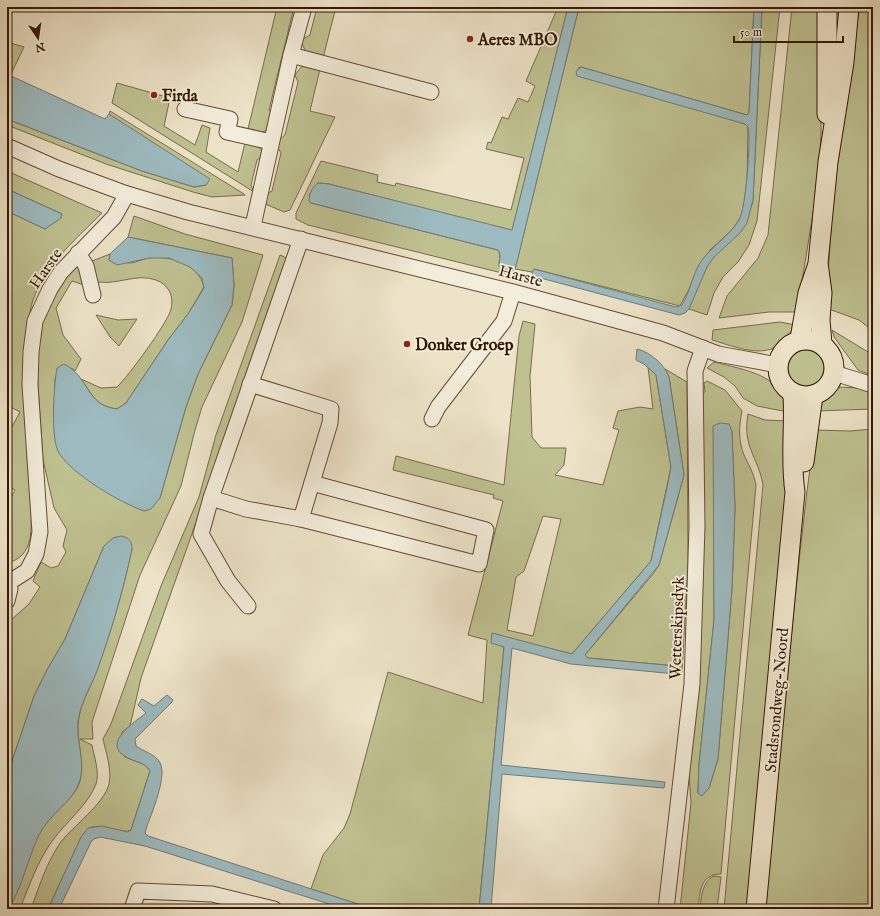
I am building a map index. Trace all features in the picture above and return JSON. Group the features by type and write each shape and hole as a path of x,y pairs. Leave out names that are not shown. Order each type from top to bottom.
{"main road":[{"path":"827,7 828,162"},
{"path":"800,339 808,293 818,263 828,162 844,62 849,7"},
{"path":"818,263 822,293 820,320 822,344"},
{"path":"800,339 814,340 822,344 832,356 834,373 827,386 821,392 813,395 803,396 794,394 782,384 779,378 778,365 780,356 787,345 800,339"},
{"name":"Stadsrondweg-Noord","path":"756,909 795,492 792,475 795,416 794,394"},
{"name":"Stadsrondweg-Noord","path":"795,492 802,476 813,395"}],"street":[{"path":"253,226 291,55 304,7"},
{"path":"291,55 431,92"},
{"path":"185,109 230,119 227,132 271,142"},
{"name":"Harste","path":"7,146 127,194 188,212 253,226 513,292 663,333 703,348 742,359 778,365"},
{"name":"Harste","path":"7,601 10,595 8,583 27,571 36,554 40,532 30,385 31,352 35,321 50,289 61,272 114,217 127,194"},
{"path":"248,606 228,581 201,534 211,498 250,384 289,278 301,239"},
{"path":"78,253 86,266 93,295"},
{"path":"432,419 438,407 504,321 513,292"},
{"name":"Wetterskipsdyk","path":"666,909 692,684 697,502 695,371 703,348"},
{"path":"834,373 873,385"},
{"path":"250,384 331,409 330,422 301,519"},
{"path":"211,498 246,510 301,519 479,564 486,530 312,483"},
{"path":"132,909 138,891 198,893 225,903 274,909"}],"green space":[{"path":"277,7 294,7 269,110 273,116 267,130 262,132 248,129"},
{"path":"317,7 336,7 323,58 306,52 302,44 303,39 310,35"},
{"path":"558,7 568,7 512,231 329,184 318,183 309,195 311,203 498,250 500,254 499,266 507,270 506,274 308,225 296,219 296,213 321,161 378,175 377,182 395,186 396,183 511,210 524,158 486,149 488,142 491,143 502,117 508,119 518,98 528,102 535,86 526,81"},
{"path":"579,7 754,7 749,112 747,115 581,67 578,68 745,124 748,127 747,179 743,213 733,229 710,250 680,306 534,269 532,272 515,269"},
{"path":"762,7 780,7 757,221 749,245 738,262 723,277 714,293 707,315 689,309 701,277 712,259 747,217 753,200"},
{"path":"792,7 820,7 821,134 819,176 797,312 769,312 719,318 727,296 758,258 768,235"},
{"path":"860,7 873,7 873,331 859,320 826,308 832,213 844,101"},
{"path":"7,42 24,47 12,72 7,70"},
{"path":"302,66 320,69 310,111 335,117 290,210 284,212 263,203 266,194 272,191 281,153 277,146 279,140 285,135 298,82 295,75"},
{"path":"117,83 170,98 164,126 195,145 202,125 210,128 206,152 238,172 245,143 255,145 260,148 263,156 257,160 251,185 254,192 112,103"},
{"path":"110,111 245,195 212,197 193,192 106,164 7,125 7,119 142,171 194,187 206,185 109,114"},
{"path":"7,171 102,213 72,242 45,275 38,287 31,307 29,327 27,429 27,454 31,507 30,539 25,552 16,560 7,563 7,505 15,490 7,485 7,436 20,412 7,405 7,211 45,229 62,214 7,189"},
{"path":"134,216 185,234 263,255 242,322 202,407 181,486 140,575 92,722 93,739 80,739 92,745 97,770 96,784 88,799 58,833 43,856 34,873 20,909 8,909 37,837 43,826 68,800 80,781 81,765 78,725 80,711 94,678 112,627 132,549 104,546 65,639 34,696 7,776 7,660 12,651 7,648 7,616 12,619 29,604 40,587 33,581 41,562 51,568 58,566 66,552 63,546 67,530 54,508 43,460 36,355 42,320 59,287 77,262 84,285 72,281 56,308 63,335 81,359 75,371 72,368 55,378 55,438 160,498 186,407 198,374 232,305 234,285 232,258 128,237"},
{"path":"110,254 109,260 126,263 157,257 175,260 190,267 196,272 204,287 188,314 168,340 126,403 117,409 110,408 100,403 92,395 81,379 101,388 117,387 156,337 169,315 172,300 170,292 164,285 149,278 98,282 93,273 92,261"},
{"path":"280,255 289,259 141,678 130,726 122,732 125,757 145,765 150,771 131,830 123,831 101,827 91,827 81,838 48,909 31,909 44,874 56,849 66,836 95,807 106,792 110,779 103,739 111,724 161,586 199,497 216,435"},
{"path":"96,315 118,320 137,319 119,346 110,337"},
{"path":"523,321 535,324 530,376 532,437 541,448 566,448 564,465 555,475 603,485 619,430 613,428 618,411 640,407 653,409 648,367 656,375 671,467 651,561 572,654 492,634 504,646 479,909 373,909 311,889 323,855 344,828 350,814 388,672 483,703 487,640 468,635 503,501 493,498 494,495 393,470 396,456 504,485 519,336","holes":["543,516 561,519 533,636 507,630 516,577 524,571"]},
{"path":"780,322 796,325 777,346 770,349 754,351 712,340 713,330"},
{"path":"832,330 873,355 873,376 858,370 834,337"},
{"path":"810,350 819,355 823,361 823,375 819,381 810,386 802,386 793,381 789,375 788,364 793,355 799,351"},
{"path":"714,362 750,371 771,382 779,389 785,399 788,412 757,406 743,398 735,386 724,377 707,368"},
{"path":"665,369 687,382 688,565 682,672 676,671 677,666 588,658 585,655 659,565 684,475 669,377"},
{"path":"707,381 725,390 742,411 740,428 741,444 744,455 753,473 756,485 721,874 709,877 702,885 698,909 680,909 691,803 689,774 700,393 705,392 704,383","holes":["732,431 735,508 732,589 718,759 709,788 698,793 699,764 714,620 714,555"]},
{"path":"840,387 858,388 873,394 873,409 815,411 827,394"},
{"path":"748,414 765,420 788,421 786,490 747,909 724,909 763,485 747,435"},
{"path":"873,429 873,909 765,909 800,549 815,430 850,431"},
{"path":"714,876 721,877 717,909 700,909 705,886 710,878"}],"water":[{"path":"568,7 579,7 516,266 513,271 499,266 500,254 498,250 311,203 309,201 311,191 318,183 329,184 512,230"},
{"path":"754,7 762,7 753,200 747,223 740,233 714,257 707,267 689,309 685,313 679,315 533,276 532,272 534,269 676,307 682,305 700,263 704,257 735,226 742,213 747,174 749,145 748,127 745,124 577,76 576,71 581,67 747,115 749,112"},
{"path":"7,70 12,72 11,76 105,119 109,114 210,179 206,185 194,187 142,171 7,119"},
{"path":"7,189 62,214 61,218 45,229 7,211"},
{"path":"128,237 232,258 234,285 232,305 198,374 186,407 160,498 151,509 144,511 122,501 85,479 59,453 54,436 54,398 57,368 64,364 79,376 99,402 117,409 126,403 168,340 188,314 204,288 202,278 190,267 169,258 149,258 117,265 109,260 110,254"},
{"path":"637,349 656,359 667,372 669,377 684,475 659,565 585,655 588,658 677,666 676,674 571,664 512,648 501,765 665,782 664,788 502,774 491,909 479,909 504,647 491,643 492,633 572,654 651,561 671,467 656,375 644,364 636,360"},
{"path":"720,423 729,424 732,431 735,508 732,589 718,759 709,788 702,796 698,793 699,764 714,620 713,426"},
{"path":"121,536 130,540 132,549 121,596 107,641 97,671 80,710 78,733 82,767 79,783 71,797 48,821 39,835 16,895 7,909 7,776 34,696 65,639 104,546 113,538"},
{"path":"167,695 173,700 171,703 135,739 136,746 154,756 162,767 161,784 145,833 148,836 373,909 345,909 145,846 100,837 91,842 59,909 48,909 81,837 88,828 102,826 128,832 131,830 150,771 140,762 126,757 119,751 117,745 118,739 128,727 146,713 138,705 142,699 154,706"}],"place":[{"name":"Aeres MBO","path":"470,39"},
{"name":"Firda","path":"154,95"},
{"name":"Donker Groep","path":"407,344"}]}
